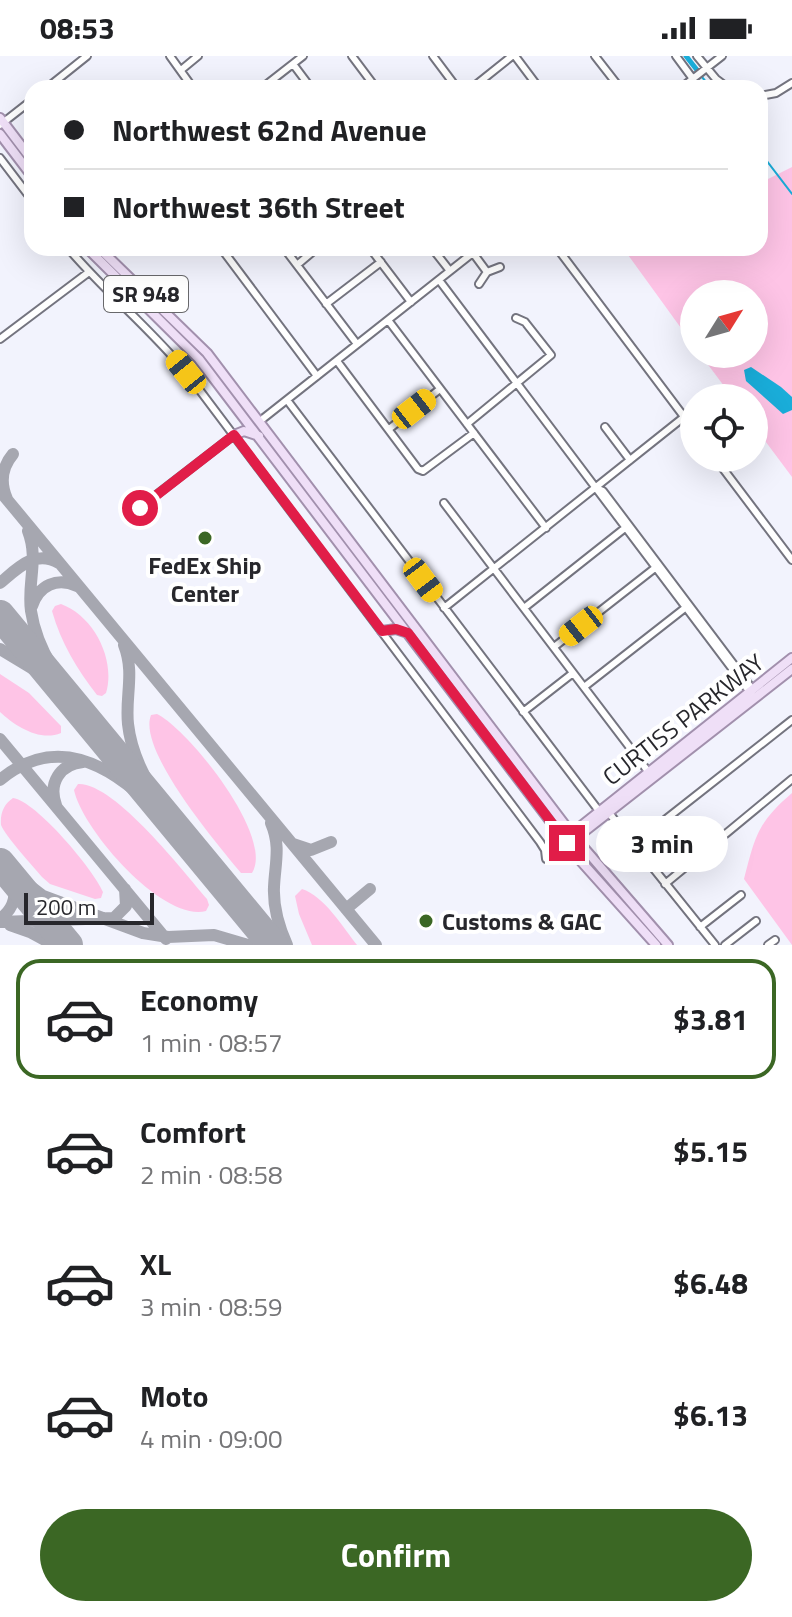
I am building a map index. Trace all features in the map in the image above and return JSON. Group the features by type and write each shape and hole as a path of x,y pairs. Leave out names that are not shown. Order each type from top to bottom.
{"main road":[{"path":"1,122 24,150"},
{"path":"0,134 24,166"},
{"name":"SR 948","path":"96,256 191,343 259,436 404,612 572,838 656,945"},
{"name":"SR 948","path":"107,256 191,343 260,421 390,609 493,745 668,945"},
{"path":"234,435 241,425 241,412"},
{"path":"234,435 244,431 259,436"},
{"path":"382,631 406,630 404,612 390,609"},
{"name":"CURTISS PARKWAY","path":"572,838 609,813 792,658"},
{"name":"CURTISS PARKWAY","path":"752,693 792,669"},
{"path":"440,675 455,679"},
{"path":"466,709 496,734 493,745"},
{"name":"CURTISS PARKWAY","path":"572,838 599,811 651,775"}],"street":[{"path":"57,80 87,56"},
{"path":"170,56 188,80"},
{"path":"181,70 198,56"},
{"path":"272,80 303,56"},
{"path":"352,56 370,80"},
{"path":"433,56 451,80"},
{"path":"482,80 513,56 532,80"},
{"path":"595,56 614,80"},
{"path":"676,56 693,79 722,56"},
{"path":"697,56 719,80"},
{"path":"293,64 305,80"},
{"path":"768,94 792,83"},
{"path":"1,122 24,106"},
{"path":"0,158 24,190"},
{"path":"75,256 169,351 540,842 546,859 572,838"},
{"path":"227,256 317,376"},
{"path":"290,256 357,344"},
{"path":"297,265 308,256"},
{"path":"376,256 411,302"},
{"path":"438,256 450,271"},
{"path":"260,421 469,256"},
{"path":"475,256 487,272"},
{"path":"563,256 680,412"},
{"path":"326,304 381,262"},
{"path":"479,284 487,272 500,267"},
{"path":"0,339 89,272"},
{"path":"439,280 752,693"},
{"path":"467,424 551,355 525,322 516,318"},
{"path":"388,320 546,528"},
{"path":"337,361 418,469 423,471 474,433"},
{"path":"389,429 440,389"},
{"path":"287,400 599,811"},
{"path":"444,608 680,420"},
{"path":"605,427 630,460"},
{"path":"133,513 234,435"},
{"path":"726,472 792,560"},
{"path":"444,503 651,775"},
{"path":"524,608 627,527"},
{"path":"554,647 656,566"},
{"path":"584,687 687,606"},
{"path":"523,712 573,673"},
{"path":"633,845 792,720"},
{"path":"665,884 792,779"},
{"path":"609,813 715,945"},
{"path":"540,842 557,850"},
{"path":"700,927 741,895"},
{"path":"725,945 756,921"},
{"path":"768,945 775,940"}],"shaded area":[{"path":"792,167 792,477 768,445 768,384 722,384 710,368 768,368 768,280 680,280 680,327 629,256 768,256 768,179"},
{"path":"61,604 83,618 100,641 108,667 106,693 102,696 97,695 83,675 60,634 52,611"},
{"path":"0,674 29,693 61,726 61,733 36,734 0,712"},
{"path":"157,714 207,761 240,811 256,856 252,873 241,873 167,773 150,731 151,715"},
{"path":"78,784 93,787 129,812 207,899 209,905 206,911 188,911 168,902 126,869 80,807 74,790"},
{"path":"792,793 792,945 744,879 764,822"},
{"path":"13,798 36,811 77,853 103,892 101,898 95,899 50,884 42,877 1,825 3,809"},
{"path":"302,889 325,905 357,945 312,945 295,896"}],"water":[{"path":"752,368 781,387 792,397 792,410 783,414 768,401 768,384 749,384 744,370"}],"waterway":[{"path":"686,56 697,70"},
{"path":"768,162 792,194"}],"taxiway":[{"path":"7,499 3,475 13,454"},
{"path":"0,491 376,945"},
{"path":"28,531 33,551 31,611 43,650 64,685 113,751"},
{"path":"0,583 20,566 35,559 50,559 59,563"},
{"path":"32,606 39,593 50,585 63,582 77,586"},
{"path":"124,645 129,665 128,724 139,764 159,800 209,867"},
{"path":"0,649 35,670 70,704"},
{"path":"0,739 166,939"},
{"path":"0,780 23,765 45,758 67,757 110,773 130,786 166,821"},
{"path":"56,805 54,789 58,776 68,766 83,762"},
{"path":"271,823 277,847 274,902 287,945"},
{"path":"293,844 311,850 331,842"},
{"path":"0,863 43,896 143,933 168,937 214,935 248,945"},
{"path":"0,919 14,899 11,876"},
{"path":"0,922 114,918 126,906 125,889"},
{"path":"346,909 370,889"},
{"path":"10,925 54,945"}],"runway":[{"path":"0,615 273,945"},
{"path":"0,863 68,945"}],"place":[{"name":"FedEx Ship Center","path":"205,538"},
{"name":"Customs & GAC","path":"426,921"}],"route":[{"path":"140,508 234,435 382,631 396,629 408,633 567,843"}]}
